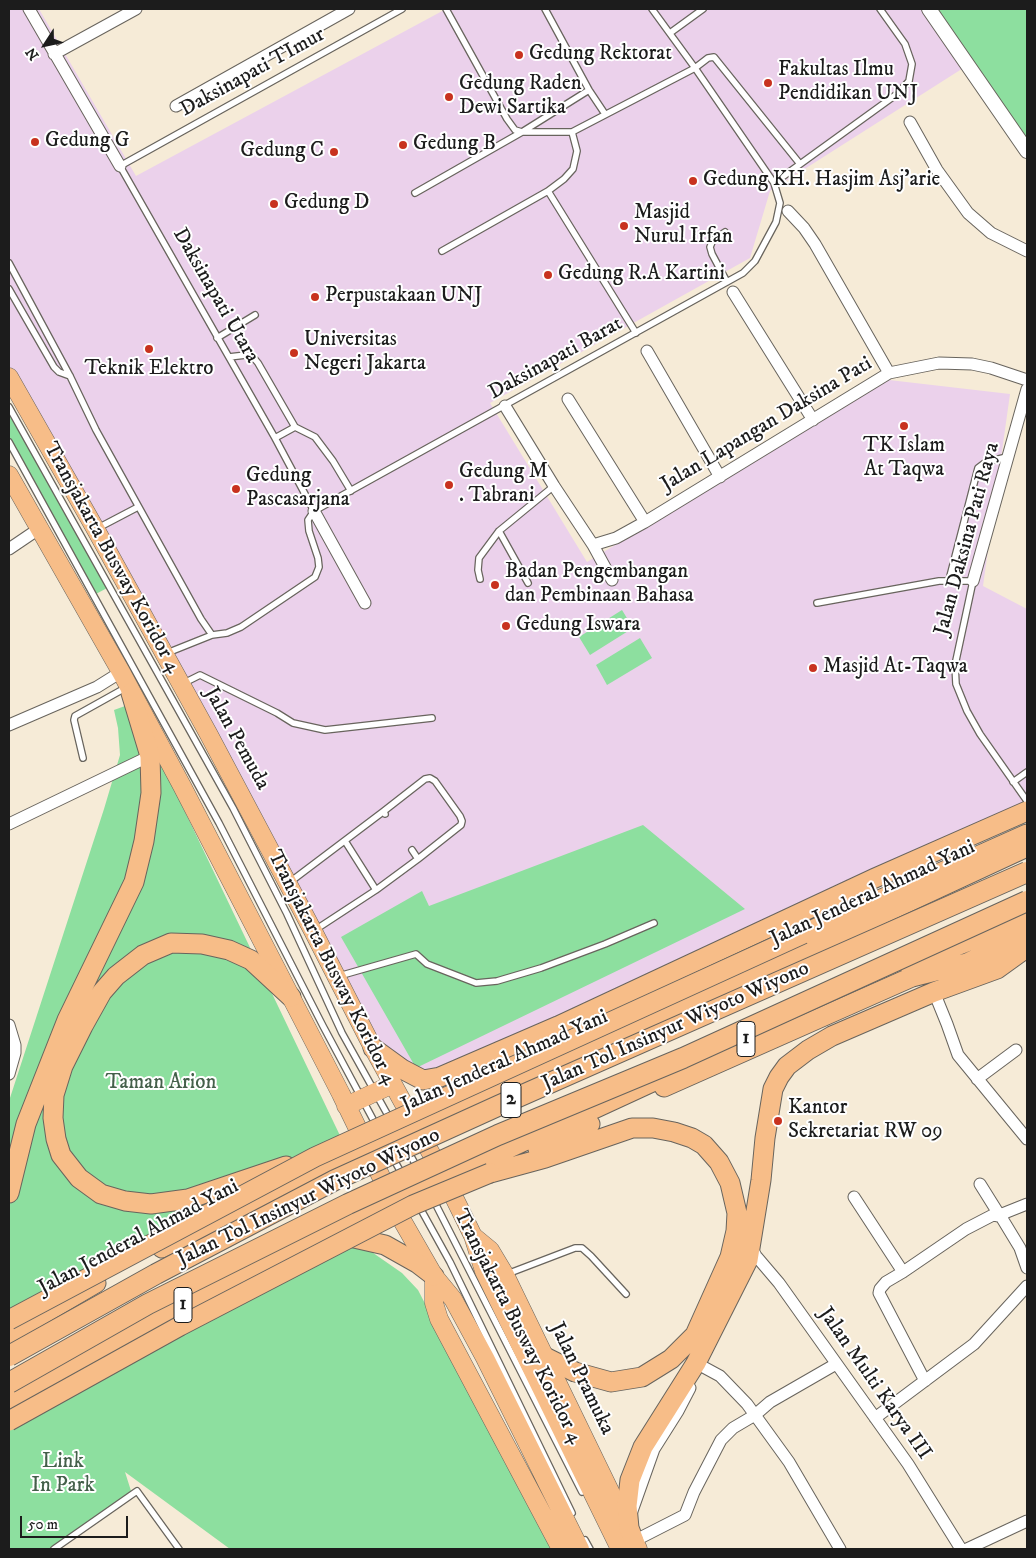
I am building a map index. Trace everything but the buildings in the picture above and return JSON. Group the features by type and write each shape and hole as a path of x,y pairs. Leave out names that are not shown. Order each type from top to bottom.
{"highway":[{"path":"9,1191 26,1124 67,1020 134,882 144,841 151,793 150,756 127,684"},
{"path":"373,1048 402,1069 423,1080 440,1077 558,1026 875,878 1027,811"},
{"path":"9,1320 315,1156 1027,834"},
{"name":"Jalan Jenderal Ahmad Yani","path":"9,1334 90,1287 163,1248 369,1154 391,1139 419,1131 1027,847"},
{"name":"Jalan Tol Insinyur Wiyoto Wiyono","path":"9,1354 335,1180 1027,872"},
{"name":"Jalan Tol Insinyur Wiyoto Wiyono","path":"9,1383 148,1304 348,1204 498,1135 683,1058 1027,901"},
{"name":"1","path":"9,1402 172,1312 327,1232 899,968 1027,918"},
{"path":"9,1421 180,1326 404,1210 490,1173 688,1075 912,977 967,963 1006,944 1027,925"},
{"path":"291,997 251,960 229,950 202,944 170,943 144,955 116,976 102,992 63,1066 54,1095 53,1118 56,1139 61,1155 79,1178 101,1194 125,1201 151,1204 188,1199 315,1156"},
{"path":"631,1547 627,1506 630,1480 643,1447 700,1365 748,1260 773,1089 779,1077 787,1066 808,1050 832,1036 934,992 997,969 1022,951 1027,945"},
{"path":"490,1173 545,1158 632,1128 653,1128 674,1132 692,1138 704,1145 719,1162 730,1184 737,1213 736,1231 730,1257 695,1335 671,1359 642,1377 611,1382 575,1372 545,1357"},
{"path":"327,1232 385,1245 417,1263 434,1276"}],"main road":[{"name":"Jalan Pemuda","path":"9,377 181,685 314,931 373,1048 419,1131"},
{"path":"9,475 34,532 127,684 240,896 291,997 361,1099 369,1154 434,1276 453,1299 581,1542"},
{"path":"361,1099 393,1084"},
{"name":"Jalan Pramuka","path":"419,1131 473,1236 484,1271 631,1547"},
{"name":"Jalan Pramuka","path":"473,1236 490,1250 505,1274 545,1357 631,1547"},
{"path":"434,1276 434,1303 439,1319 561,1549"}],"street":[{"name":"Daksinapati Utara","path":"29,9 120,166"},
{"path":"54,54 136,9"},
{"path":"176,106 348,9"},
{"path":"929,9 1027,151"},
{"path":"910,122 937,170 968,213 991,233 1027,251"},
{"path":"784,207 804,228 815,244 889,373"},
{"path":"730,287 813,420"},
{"path":"647,351 720,477"},
{"name":"Jalan Lapangan Daksina Pati","path":"593,545 616,538 645,522 889,373 939,363 972,364 992,368 1027,380"},
{"name":"Jalan Daksina Pati Raya","path":"973,581 1027,389"},
{"path":"568,399 645,522"},
{"path":"505,406 593,545 612,580"},
{"name":"Daksinapati Utara","path":"314,512 365,603"},
{"path":"9,549 34,532"},
{"path":"9,725 97,687 127,684"},
{"path":"9,824 150,756"},
{"path":"934,992 948,1024 958,1054 977,1079 1026,1135"},
{"path":"9,1025 15,1045 15,1053 9,1074"},
{"path":"977,1079 1016,1050"},
{"path":"980,1184 1020,1248 1027,1268"},
{"path":"854,1197 903,1272"},
{"path":"1001,1217 1003,1213 1027,1204"},
{"path":"925,1381 879,1293 886,1282 966,1229 984,1218 993,1215 1001,1217"},
{"name":"Jalan Multi Karya III","path":"750,1245 756,1256 779,1283 908,1464 961,1549"},
{"path":"875,1418 974,1344 1027,1286"},
{"path":"631,1547 685,1515 694,1492 721,1440 733,1428 755,1415 770,1402 836,1364"},
{"path":"700,1365 720,1376 755,1415 789,1462 840,1549"},
{"path":"967,1549 1027,1521"}],"lane":[{"name":"Daksinapati TImur","path":"120,166 402,9"},
{"path":"446,9 507,119 515,130 522,132 572,132 695,68 708,58 714,57 800,164"},
{"path":"545,9 589,90 605,114"},
{"path":"652,9 774,182 784,207"},
{"path":"670,33 703,9"},
{"path":"774,182 897,94 909,81 912,64 905,44 880,9"},
{"path":"415,193 522,132 589,90"},
{"path":"442,251 564,180 573,168 577,152 572,132"},
{"name":"Daksinapati Utara","path":"120,166 275,438 314,512"},
{"path":"548,191 636,333"},
{"name":"Daksinapati Barat","path":"314,512 636,333 730,287 755,260 784,207"},
{"path":"725,232 713,240 710,247 730,287"},
{"path":"9,263 138,507 212,635"},
{"path":"9,289 54,367 59,372 70,376"},
{"path":"217,338 255,315"},
{"path":"229,358 246,355 252,357 258,363 294,427 315,436 333,460 351,492"},
{"name":"Transjakarta Busway Koridor 4","path":"9,408 233,808 287,914 342,1033 361,1099 391,1139 402,1175 419,1189 585,1498"},
{"path":"275,438 294,427"},
{"name":"Transjakarta Busway Koridor 4","path":"9,442 219,823 361,1099 391,1139 418,1168 419,1189 450,1262 575,1520"},
{"path":"949,580 978,468 986,462 1008,457"},
{"path":"480,579 478,570 479,558 499,531 554,486"},
{"path":"96,530 138,507"},
{"path":"164,654 212,635 227,633 241,627 315,576 318,558 309,530 308,520 314,512"},
{"path":"499,531 528,583"},
{"path":"817,603 949,580 973,581"},
{"name":"Jalan Daksina Pati Raya","path":"973,581 955,665 956,684 967,711 1027,801"},
{"path":"181,685 200,675 277,713 293,723 325,730 432,718"},
{"path":"83,758 74,720 75,716 127,684"},
{"path":"1013,782 1027,772"},
{"path":"288,883 430,778 435,781 460,816 461,825 418,859 376,890 314,931"},
{"path":"345,842 376,890"},
{"path":"412,850 418,859"},
{"path":"419,1131 1027,868"},
{"path":"824,986 1027,896"},
{"path":"337,977 416,954 427,964 476,983 497,981 549,965 654,923"},
{"path":"9,1383 223,1263 384,1183 640,1068"},
{"path":"9,1354 369,1154"},
{"path":"505,1274 575,1248 582,1248 626,1294"},
{"path":"54,1549 137,1491 179,1549"},
{"path":"581,1542 590,1549"}],"shaded area":[{"path":"9,9 39,9 136,176 446,9 928,9 968,65 770,191 750,258 490,403 587,562 865,394 866,386 877,387 889,380 1010,394 983,586 1027,609 1027,811 423,1080 373,1048 9,377"}],"green space":[{"path":"929,9 1027,9 1027,151"},
{"path":"9,407 109,587 94,595 9,442"},
{"path":"622,610 633,628 590,655 579,637"},
{"path":"640,638 652,658 607,685 596,665"},
{"name":"Taman Arion","path":"125,706 154,747 345,1146 9,1318 9,1101 120,755 118,728 114,710"},
{"path":"643,825 745,909 416,1068 341,937 422,891 429,906"},
{"name":"Link In Park","path":"350,1244 366,1248 402,1273 418,1290 552,1549 230,1549 125,1472 132,1494 54,1549 9,1549 9,1421"}],"place":[{"name":"Gedung Rektorat","path":"519,55"},
{"name":"Fakultas Ilmu Pendidikan UNJ","path":"768,83"},
{"name":"Gedung Raden Dewi Sartika","path":"449,97"},
{"name":"Gedung G","path":"35,142"},
{"name":"Gedung B","path":"403,145"},
{"name":"Gedung C","path":"334,152"},
{"name":"Gedung KH. Hasjim Asj'arie","path":"693,181"},
{"name":"Gedung D","path":"274,204"},
{"name":"Masjid Nurul Irfan","path":"624,226"},
{"name":"Gedung R.A Kartini","path":"548,275"},
{"name":"Perpustakaan UNJ","path":"315,297"},
{"name":"Teknik Elektro","path":"149,349"},
{"name":"Universitas Negeri Jakarta","path":"294,353"},
{"name":"TK Islam At Taqwa","path":"904,426"},
{"name":"Gedung M . Tabrani","path":"449,485"},
{"name":"Gedung Pascasarjana","path":"236,489"},
{"name":"Badan Pengembangan dan Pembinaan Bahasa","path":"495,585"},
{"name":"Gedung Iswara","path":"506,626"},
{"name":"Masjid At-Taqwa","path":"813,668"},
{"name":"Kantor Sekretariat RW 09","path":"778,1121"}]}
